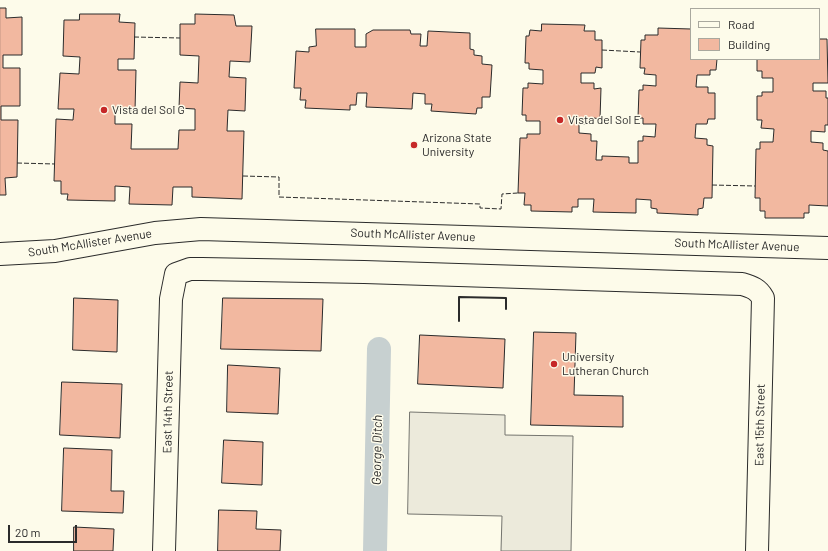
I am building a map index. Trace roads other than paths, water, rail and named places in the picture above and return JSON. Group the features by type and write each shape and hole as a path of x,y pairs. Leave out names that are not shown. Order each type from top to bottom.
{"street":[{"name":"South McAllister Avenue","path":"0,254 55,251 155,233 201,229 828,248"},
{"name":"East 14th Street","path":"164,551 171,299 176,274 190,269 217,269 742,284 753,287 763,298"},
{"name":"East 15th Street","path":"757,551 763,298"}],"waterway":[{"name":"George Ditch","path":"375,551 379,349"}],"place":[{"name":"Vista del Sol G","path":"104,110"},
{"name":"Vista del Sol E","path":"560,120"},
{"name":"Arizona State University","path":"414,145"},
{"name":"University Lutheran Church","path":"554,364"}]}
